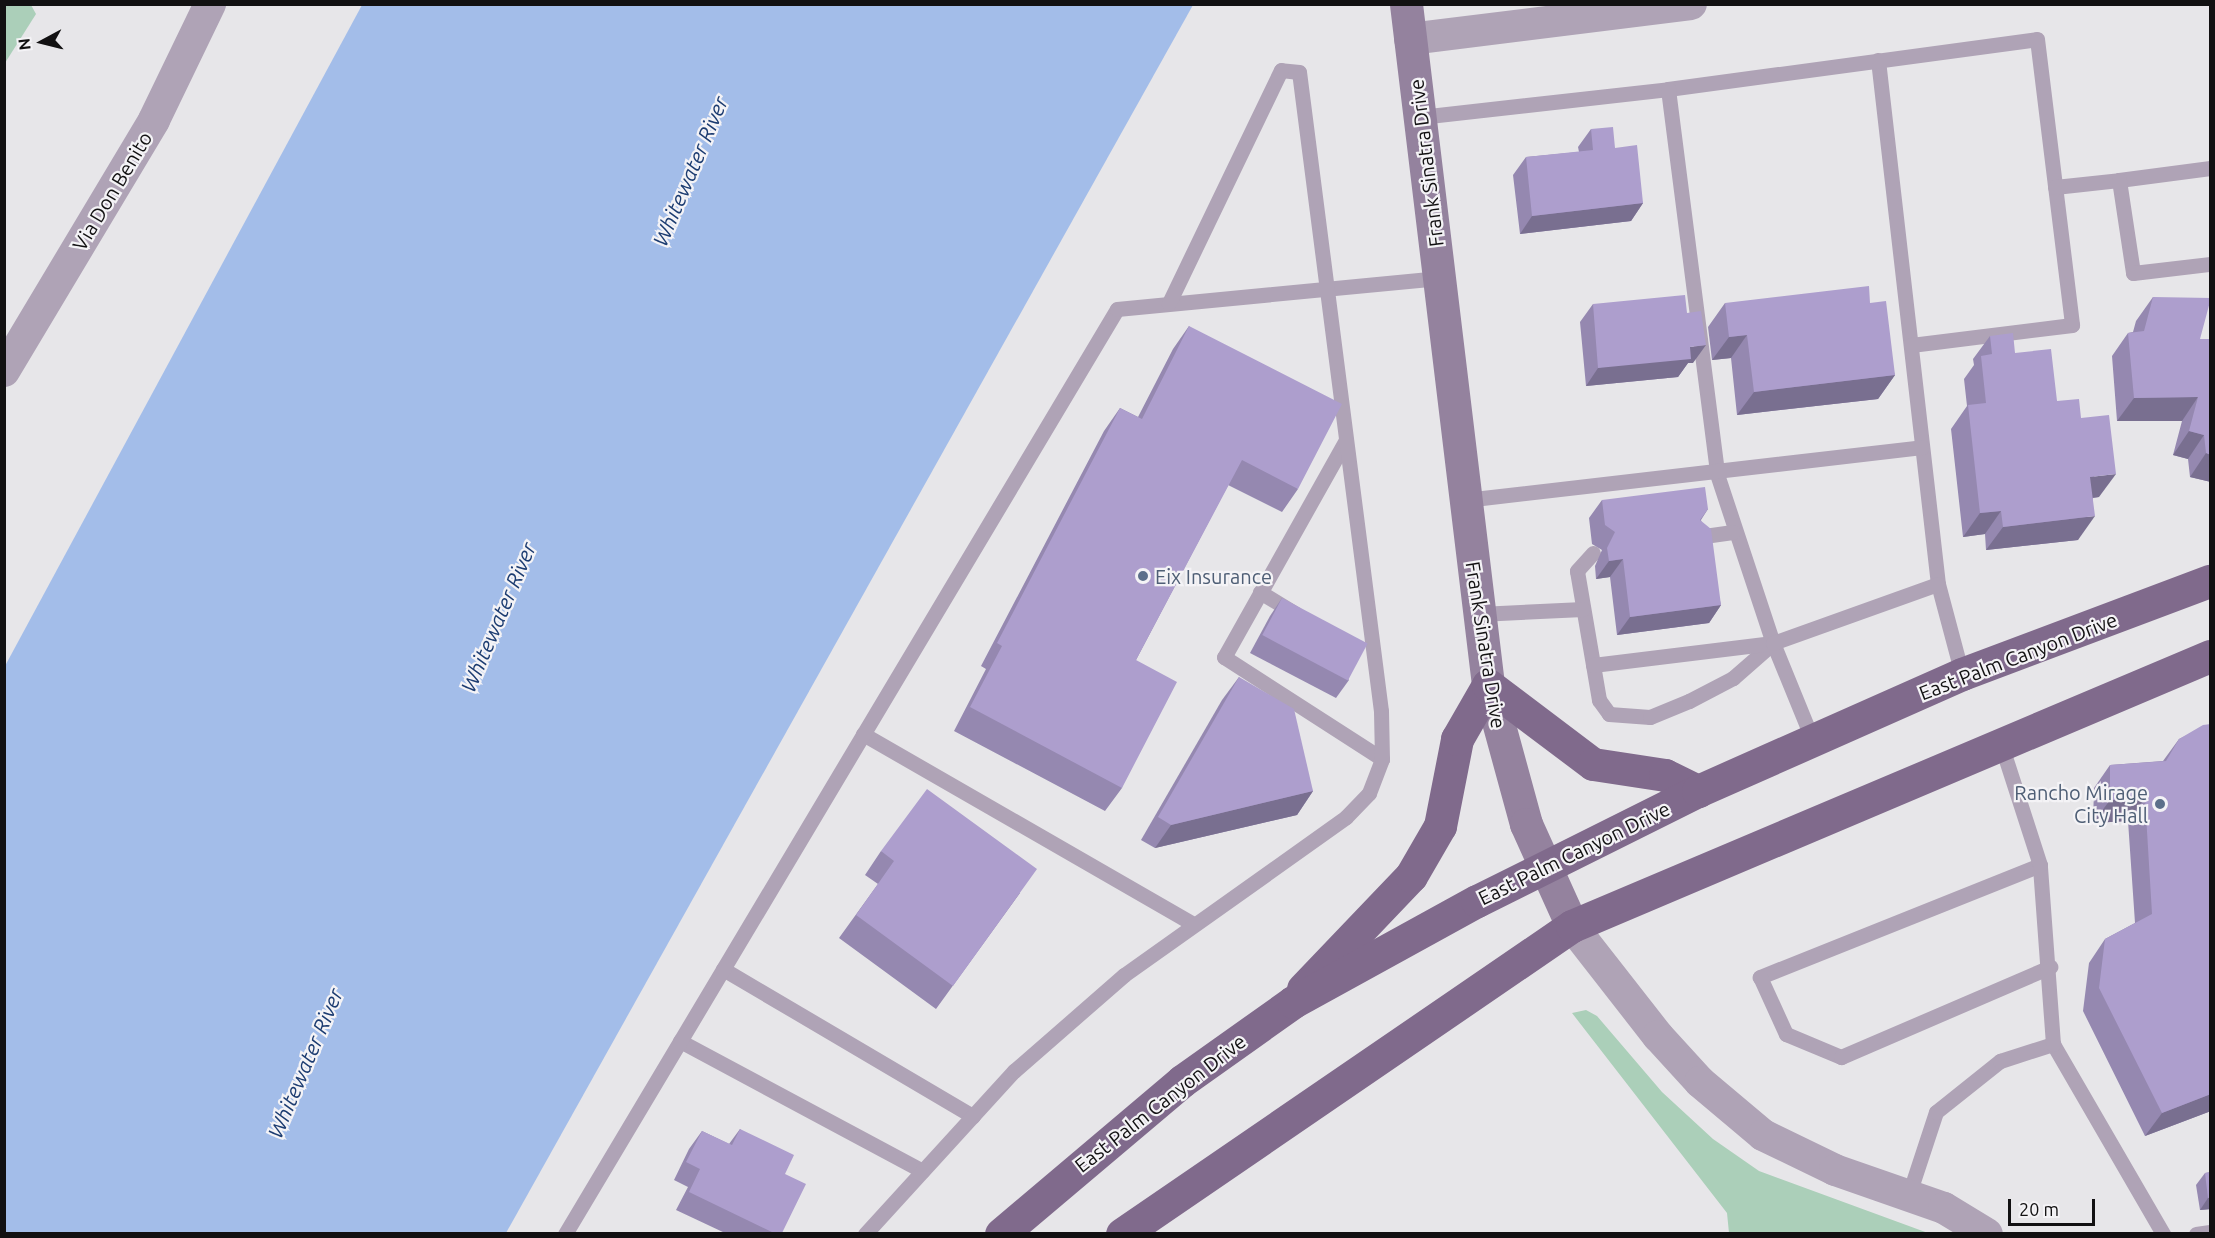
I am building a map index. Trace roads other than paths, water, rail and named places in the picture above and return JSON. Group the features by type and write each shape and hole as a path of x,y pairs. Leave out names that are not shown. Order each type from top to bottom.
{"main road":[{"name":"Frank Sinatra Drive","path":"1406,4 1488,685 1505,762 1543,868 1572,926"},
{"name":"East Palm Canyon Drive","path":"1000,1233 1182,1081 1293,1002 1543,868 1698,791 1962,674 2211,581"},
{"path":"1122,1233 1572,926 2000,741 2211,656"},
{"path":"1293,1002 1341,943 1411,876 1440,826 1457,739 1488,685 1593,764 1665,775 1698,791"}],"street":[{"name":"Via Don Benito","path":"4,371 154,120 210,4"},
{"path":"1410,39 1636,8 1691,4"},
{"name":"Frank Sinatra Drive","path":"1572,926 1658,1036 1733,1112 1801,1155 1909,1194 1987,1233"}],"lane":[{"path":"1420,117 1668,89 2037,39 2072,325 1911,345"},
{"path":"1878,60 1938,584 1962,674"},
{"path":"866,1233 1031,1056 1193,924 1346,817 1369,793 1382,759 1375,661 1299,72 1281,70 1169,303"},
{"path":"1668,89 1717,474 1733,532 1773,643 1813,741"},
{"path":"2055,187 2211,168"},
{"path":"2120,180 2133,273 2211,264"},
{"path":"570,1232 680,1041 1117,309 1440,278"},
{"path":"1346,440 1224,657 1382,759"},
{"path":"1466,500 1717,474 1922,447"},
{"path":"1697,537 1733,532"},
{"path":"1593,553 1584,557 1577,571 1599,699 1609,714 1650,717 1733,678 1773,643"},
{"path":"1593,665 1773,643 1938,584"},
{"path":"1260,592 1308,621"},
{"path":"1479,614 1583,609"},
{"path":"1356,650 1375,661"},
{"path":"863,734 1193,924"},
{"path":"2000,741 2040,865 2050,967 2053,1044 2163,1233"},
{"path":"2040,865 1760,977 1785,1034 1841,1057 2050,967"},
{"path":"723,969 973,1116"},
{"path":"680,1041 922,1171"},
{"path":"1909,1194 1936,1112 2001,1061 2053,1044"},
{"path":"2196,1233 2211,1232"}],"water":[{"name":"Whitewater River","path":"362,5 1193,5 506,1233 5,1233 5,666"}],"place":[{"name":"Eix Insurance","path":"1143,576"},
{"name":"Rancho Mirage City Hall","path":"2160,804"}]}
